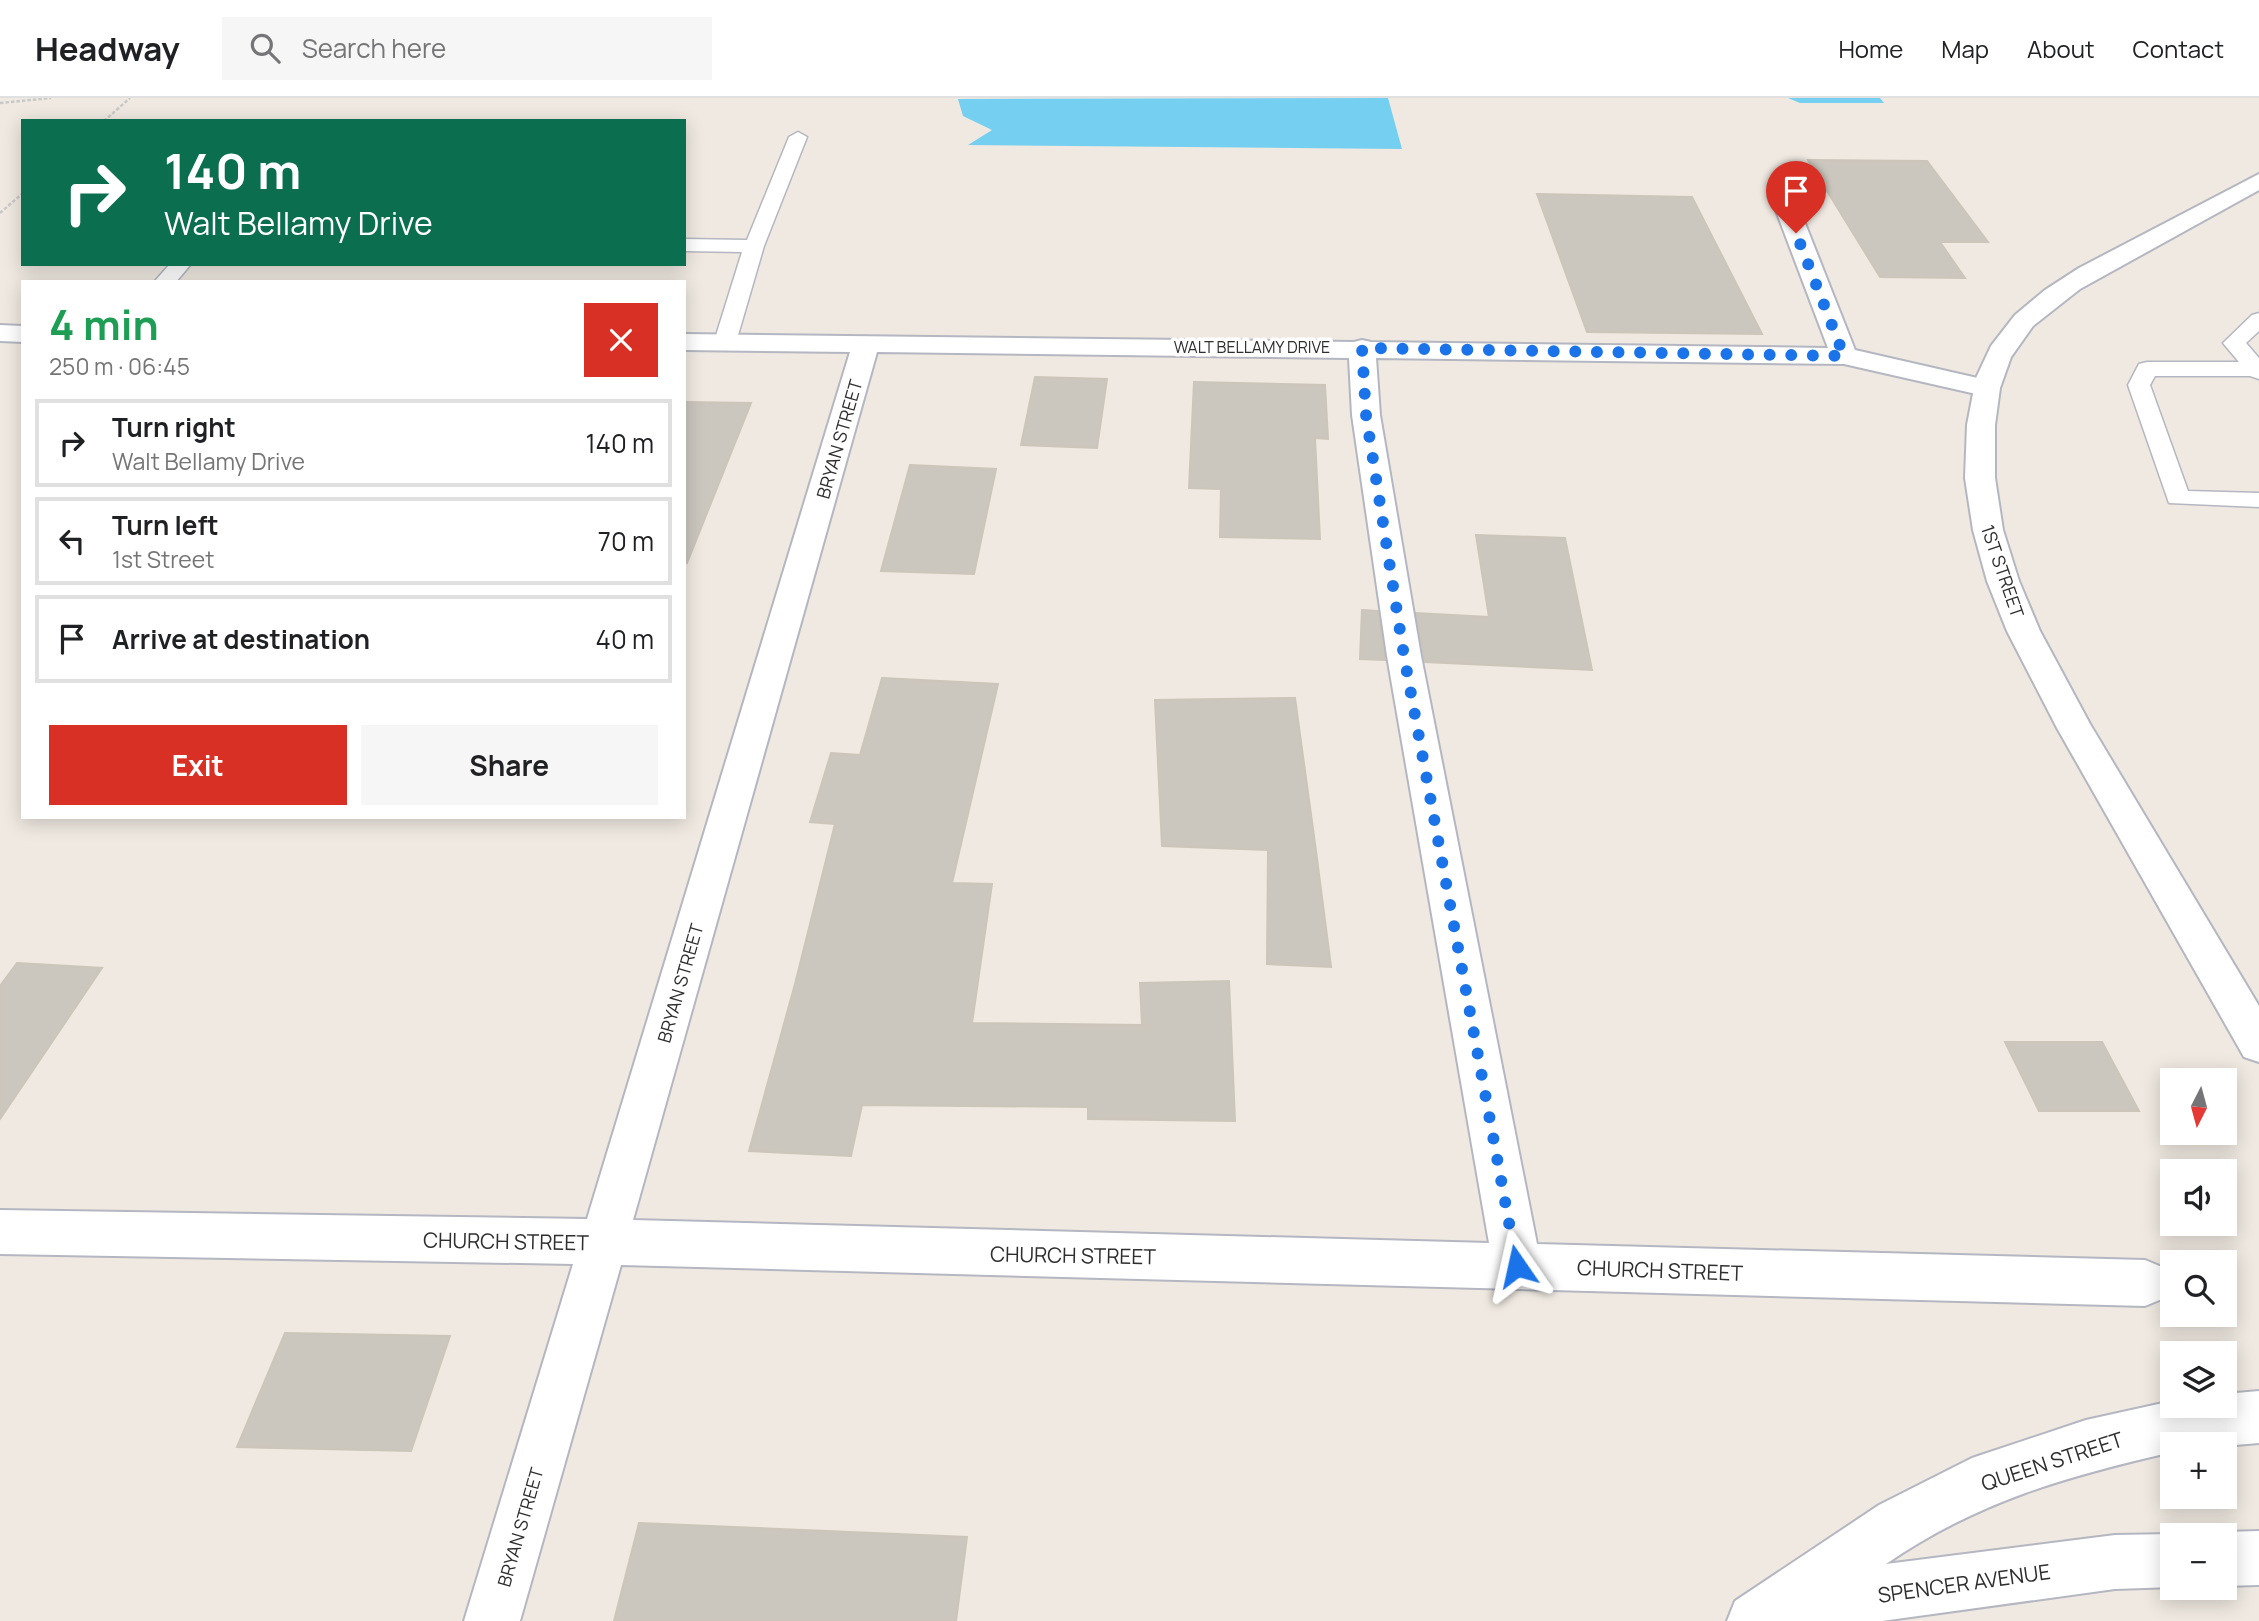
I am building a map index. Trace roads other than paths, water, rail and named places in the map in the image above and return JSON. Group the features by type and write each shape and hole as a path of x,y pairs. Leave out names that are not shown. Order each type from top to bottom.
{"street":[{"name":"1ST STREET","path":"2259,181 2112,261 2045,303 2013,332 1993,363 1985,388 1978,454 1984,515 1999,569 2024,631 2071,721 2259,1044"},
{"path":"1787,208 1844,356"},
{"path":"0,333 21,334"},
{"name":"WALT BELLAMY DRIVE","path":"686,342 1362,348 1844,356 1985,388"},
{"name":"BRYAN STREET","path":"492,1621 866,344"},
{"path":"1362,348 1366,415 1404,656 1517,1266"},
{"name":"CHURCH STREET","path":"0,1232 604,1242 2145,1283"},
{"name":"QUEEN STREET","path":"1757,1621 1898,1524 1991,1477 2086,1446 2182,1424 2259,1417"},
{"path":"2237,1559 2259,1558"},
{"name":"SPENCER AVENUE","path":"1757,1621 1900,1589 2115,1562 2160,1561"}],"lane":[{"path":"725,342 754,246 798,137"},
{"path":"686,245 754,246"},
{"path":"166,280 179,266"},
{"path":"2258,370 2234,343 2259,319"},
{"path":"2258,370 2147,369 2139,385 2178,498 2259,500"}],"water":[{"path":"1388,98 1402,149 968,145 992,130 963,116 958,99"},
{"path":"1788,98 1880,98 1884,103 1800,103"}]}
